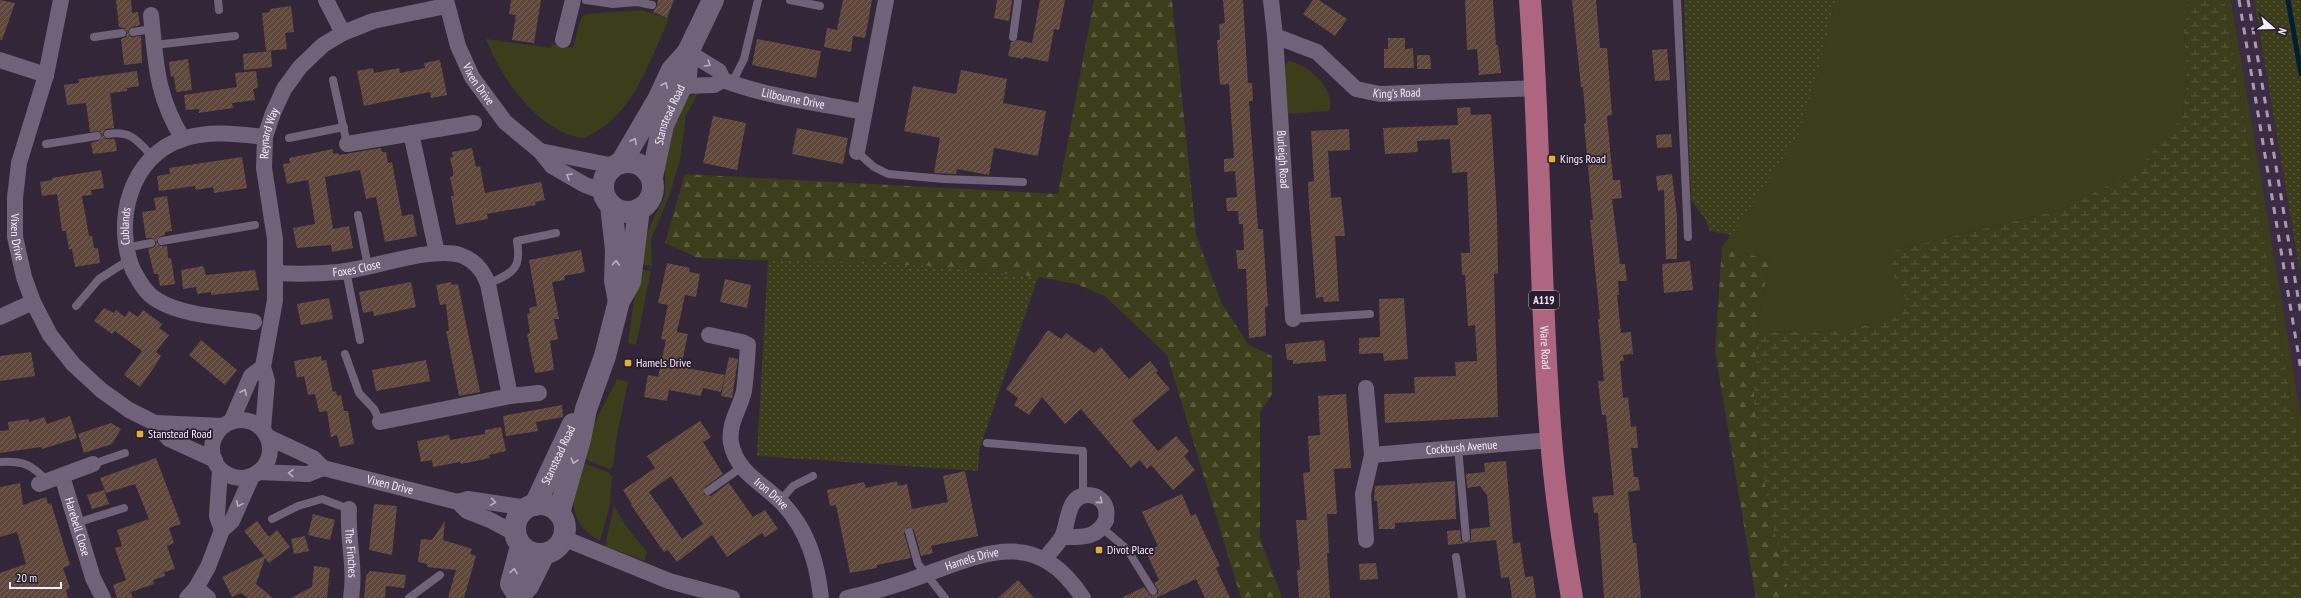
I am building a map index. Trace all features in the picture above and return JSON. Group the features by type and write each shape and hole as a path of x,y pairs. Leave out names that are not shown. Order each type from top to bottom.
{"main road":[{"name":"Stanstead Road","path":"618,164 659,98 672,70 688,52 713,0"},
{"name":"Ware Road","path":"1530,0 1536,88 1551,440 1559,514 1572,598"},
{"name":"Stanstead Road","path":"652,178 663,125 686,76 688,52"},
{"path":"628,161 642,166 652,178 653,192 645,205 639,209 624,212 607,198 605,177 618,164 628,161"},
{"name":"Stanstead Road","path":"607,198 616,250 615,281 619,301"},
{"name":"Stanstead Road","path":"559,513 580,438 586,409 605,356 619,301 630,282 639,209"},
{"name":"Stanstead Road","path":"531,506 571,427 586,409"},
{"path":"518,540 533,554 544,554 552,551 563,538 565,529 559,513 544,505 531,506 516,521 518,540 511,584 517,597 528,586 544,554"}],"street":[{"name":"Vixen Drive","path":"62,0 46,75 19,163 15,198 15,237 24,277 33,302 50,335 73,364 101,390 129,410 154,423 169,439 217,464"},
{"path":"326,0 343,33"},
{"path":"563,40 572,0"},
{"path":"857,152 886,0"},
{"name":"Burleigh Road","path":"1271,0 1276,36 1293,319"},
{"name":"Vixen Drive","path":"446,3 458,46 472,77 505,122 540,151 552,166 607,198"},
{"name":"Reynard Way","path":"265,433 267,381 263,366 273,316 275,239 264,168 265,137 284,89 300,67 323,45 343,33 373,21 446,3"},
{"path":"153,30 161,93 166,108 183,139"},
{"name":"King's Road","path":"1276,36 1317,52 1356,89 1380,94 1536,88"},
{"path":"682,86 714,85 727,82 719,71 688,52"},
{"path":"0,60 46,75"},
{"name":"Lilbourne Drive","path":"727,82 778,95 864,112"},
{"path":"347,144 474,123"},
{"path":"411,133 437,254"},
{"name":"Cublands","path":"254,322 175,309 156,300 144,289 127,254 125,220 134,181 142,168 154,158 183,139 209,134 239,134 265,137"},
{"name":"Vixen Drive","path":"540,151 618,164"},
{"name":"Foxes Close","path":"275,273 308,274 346,271 437,254 459,254 472,261 483,270 488,284 510,396"},
{"path":"0,317 33,302"},
{"name":"Iron Drive","path":"710,335 742,342 748,345 743,392 733,421 731,434 732,444 742,467 756,482 780,500 807,538 819,576 821,598"},
{"path":"222,530 217,516 217,464 212,451 213,441 227,424 251,376 263,366"},
{"path":"1366,388 1372,455 1363,494 1366,540"},
{"path":"380,422 510,396 539,393"},
{"path":"197,595 222,530 232,520 255,474 264,467 270,454 265,433 248,420 227,424"},
{"name":"Vixen Drive","path":"154,423 227,424"},
{"name":"Vixen Drive","path":"265,433 313,458 323,468 458,502 468,499 531,506"},
{"name":"Cockbush Avenue","path":"1372,455 1551,440"},
{"path":"49,480 93,464"},
{"path":"217,464 237,477 255,474 308,474 323,468"},
{"name":"Harebell Close","path":"49,480 76,523 93,578 104,598"},
{"path":"1045,559 1062,537 1072,505 1083,496 1092,495 1099,498 1105,504 1107,514 1102,528 1090,536 1062,537"},
{"name":"Vixen Drive","path":"458,502 467,511 490,520 518,540"},
{"name":"The Finches","path":"349,509 348,527 353,571 351,598"},
{"path":"563,538 669,581 732,598"},
{"name":"Hamels Drive","path":"847,598 991,552 1015,551 1045,559 1060,569 1073,583 1083,598"}],"lane":[{"path":"218,0 219,10"},
{"path":"586,0 613,4 637,2 652,5"},
{"path":"727,82 744,60 758,0"},
{"path":"790,0 820,6"},
{"path":"1013,37 1018,0"},
{"path":"1677,0 1688,237"},
{"path":"133,32 153,30 236,36"},
{"path":"94,37 122,33"},
{"path":"333,80 347,144"},
{"path":"289,138 344,127"},
{"path":"108,134 126,133 134,137 154,158"},
{"path":"46,144 97,136"},
{"path":"857,152 874,167 888,174 944,179 1023,182"},
{"path":"358,215 368,267"},
{"path":"162,241 254,225"},
{"path":"488,284 510,274 518,264 517,241 556,233"},
{"path":"76,306 98,279 127,254 151,243"},
{"path":"346,271 360,340"},
{"path":"1293,319 1370,314"},
{"path":"345,354 359,393 374,409 380,422"},
{"path":"987,443 1083,451 1083,496"},
{"path":"1458,447 1466,538"},
{"path":"93,464 125,453"},
{"path":"0,462 18,461 34,466 49,480"},
{"path":"708,491 742,467"},
{"path":"780,500 793,486 813,476"},
{"path":"272,519 298,506 322,499 349,509"},
{"path":"76,523 124,508"},
{"path":"1102,528 1127,549 1153,591"},
{"path":"909,532 914,557 925,574 945,598"},
{"path":"1456,557 1462,598"},
{"path":"409,598 440,575"}],"shaded area":[{"path":"2231,0 2254,0 2301,279 2301,421"}],"green space":[{"path":"1094,0 1172,0 1196,235 1222,304 1249,345 1272,356 1272,394 1260,412 1260,538 1282,598 1241,598 1167,355 1105,296 1076,284 1038,277 931,266 698,258 665,243 685,174 1058,194"},
{"path":"1684,0 1835,0 1817,76 1798,136 1732,235 1710,231 1706,220 1691,200"},
{"path":"1835,0 2189,0 2184,30 2187,79 2183,116 2137,170 2061,210 1892,251 1892,273 1906,299 1901,316 1842,331 1757,332 1769,260 1722,247 1798,136 1817,76"},
{"path":"2189,0 2224,0 2301,461 2301,598 1790,598 1768,504 1754,403 1757,332 1842,331 1901,316 1906,299 1892,273 1892,251 2061,210 2137,170 2183,116 2187,79 2184,30"},
{"path":"2224,0 2231,0 2301,416 2301,461"},
{"path":"2254,0 2301,0 2301,279"},
{"path":"642,10 669,19 646,71 627,104 615,118 600,129 583,138 567,134 551,125 536,114 523,101 501,70 486,39 551,48 552,44 573,48 580,21 585,14"},
{"path":"1289,61 1304,67 1319,79 1329,95 1329,111 1288,114 1284,66"},
{"path":"699,91 686,116 680,160 670,194 651,239 652,266 639,264 648,230 665,195 665,147 686,99"},
{"path":"1722,247 1769,260 1757,332 1754,403 1768,504 1790,598 1756,598 1715,351"},
{"path":"768,260 931,266 1038,277 979,451 978,471 757,456"},
{"path":"638,269 651,271 636,345 628,343"},
{"path":"617,379 628,382 617,435 613,466 610,469 589,461 582,455 593,426"},
{"path":"580,462 608,472 612,477 610,505 600,541 589,534 576,517 574,497"},
{"path":"614,506 626,526 647,552 644,561 605,546"}],"building":[{"path":"0,0 15,3 2,40 0,40"},
{"path":"116,0 131,0 132,13 138,12 140,25 130,28 128,32 131,37 141,36 142,63 124,65 121,39 126,37 127,33 124,28 119,27"},
{"path":"511,0 541,0 534,43 512,40 516,15 509,14"},
{"path":"658,0 674,0 667,18 653,12 657,6"},
{"path":"843,0 872,0 865,38 853,36 851,52 824,47 827,28 837,30"},
{"path":"997,0 1012,0 1009,21 994,18"},
{"path":"1040,0 1065,0 1059,30 1054,29 1048,62 1024,57 1023,59 1008,56 1011,42 1018,40 1032,43"},
{"path":"1223,0 1243,0 1248,83 1252,83 1253,101 1249,101 1258,229 1263,229 1268,306 1265,307 1266,336 1249,338 1246,269 1238,269 1236,250 1244,250 1243,224 1239,224 1238,211 1227,211 1226,198 1237,197 1235,171 1224,172 1224,159 1234,158 1229,84 1220,85 1217,40 1220,40 1219,24 1225,23"},
{"path":"1313,0 1319,0 1347,19 1335,36 1303,14"},
{"path":"1465,0 1493,0 1496,45 1498,45 1501,73 1479,75 1477,49 1467,50"},
{"path":"1572,0 1596,0 1600,48 1607,48 1612,115 1607,116 1613,180 1620,180 1622,198 1612,199 1620,264 1625,264 1627,281 1618,281 1619,295 1617,295 1621,333 1631,332 1633,354 1623,355 1624,361 1620,361 1623,398 1628,397 1631,427 1636,426 1638,448 1631,448 1634,477 1638,477 1640,490 1628,492 1633,543 1636,543 1641,598 1604,598 1598,513 1594,513 1592,497 1614,495 1606,415 1602,415 1598,381 1604,381 1598,319 1600,319 1590,220 1593,220 1584,124 1586,123 1583,87 1581,87"},
{"path":"291,6 294,32 285,33 287,49 266,51 262,13 270,12 270,9"},
{"path":"1388,38 1405,38 1405,49 1413,48 1414,68 1384,68 1384,49 1388,49"},
{"path":"757,39 821,51 816,78 752,65"},
{"path":"1667,49 1670,80 1655,81 1652,50"},
{"path":"271,51 272,67 244,70 243,54"},
{"path":"1417,55 1430,55 1431,69 1417,69"},
{"path":"188,59 192,90 176,92 174,76 171,77 169,62"},
{"path":"440,60 447,95 431,98 430,92 364,106 357,71 373,68 374,73 399,68 400,73 425,68 424,63"},
{"path":"961,70 1007,79 1003,103 1046,111 1038,156 994,148 989,175 957,169 956,174 934,173 940,138 904,131 913,86 956,94"},
{"path":"137,71 139,86 127,88 127,91 110,93 114,128 105,129 103,135 106,139 115,139 117,151 93,154 91,143 100,140 102,135 99,131 90,132 86,103 67,105 64,85 79,83 78,79"},
{"path":"256,71 258,88 253,89 255,100 232,103 233,108 199,113 199,109 186,110 184,95 237,87 235,73"},
{"path":"1470,107 1471,115 1491,114 1497,215 1498,273 1494,274 1498,417 1385,423 1384,394 1415,393 1414,377 1456,376 1455,362 1477,361 1475,325 1468,326 1465,275 1462,275 1461,253 1470,253 1467,172 1452,173 1450,139 1417,141 1418,152 1385,154 1383,128 1458,125 1457,108"},
{"path":"713,116 746,123 737,170 703,163"},
{"path":"797,128 848,138 843,164 792,154"},
{"path":"1349,129 1350,150 1328,151 1331,198 1341,197 1345,236 1335,236 1339,301 1324,302 1323,297 1316,298 1308,182 1314,181 1311,131"},
{"path":"1671,134 1672,147 1657,148 1656,135"},
{"path":"381,148 382,152 386,152 388,163 392,162 402,216 413,214 417,236 385,242 376,197 366,199 360,170 325,177 333,229 349,226 353,248 332,252 331,245 297,248 293,228 315,224 308,180 287,184 283,164 290,163 289,158 333,149 333,154 338,153 339,155"},
{"path":"472,148 476,167 480,166 485,193 541,182 545,200 535,202 536,205 487,214 488,219 456,225 451,196 454,196 450,177 453,176 453,171 450,158 453,157 452,152"},
{"path":"242,157 247,188 214,193 213,187 196,190 195,186 159,191 157,176 170,174 169,168"},
{"path":"101,170 104,188 91,190 92,195 82,196 89,236 92,236 94,248 98,248 100,263 75,267 72,249 69,249 66,231 62,231 57,194 42,196 40,182 52,180 52,178"},
{"path":"1672,174 1677,216 1677,259 1666,259 1664,190 1658,191 1656,176"},
{"path":"167,196 172,231 165,232 165,235 159,237 157,242 160,246 167,246 168,258 171,258 175,284 160,286 158,274 154,274 148,249 155,247 156,242 152,238 146,238 142,212 156,210 154,198"},
{"path":"581,250 585,272 564,276 565,280 552,282 559,319 554,319 558,339 550,341 554,370 535,373 527,334 530,333 527,314 530,313 529,308 537,306 529,260"},
{"path":"1690,261 1693,290 1664,293 1662,264"},
{"path":"667,263 690,268 689,272 700,274 696,297 685,295 677,332 688,334 681,367 725,375 721,392 703,388 701,396 669,390 667,401 644,397 648,375 658,377 666,340 661,339 668,305 658,303"},
{"path":"203,266 206,275 255,270 259,290 211,295 211,292 197,294 196,287 183,289 181,270"},
{"path":"725,279 751,285 747,308 720,302"},
{"path":"411,282 416,307 374,316 373,311 363,313 359,292"},
{"path":"451,282 452,285 458,284 480,392 459,396 446,331 449,331 446,304 440,305 436,285"},
{"path":"329,298 333,319 301,325 297,304"},
{"path":"1404,298 1408,359 1384,361 1383,353 1359,354 1359,338 1380,337 1379,299"},
{"path":"104,308 114,313 116,310 125,317 129,311 138,317 143,310 162,324 159,328 169,335 156,352 161,356 140,387 124,375 142,351 115,331 112,334 94,321"},
{"path":"1048,330 1061,339 1066,333 1094,353 1101,347 1129,379 1150,361 1158,371 1156,373 1170,389 1132,421 1158,451 1176,436 1189,451 1184,456 1195,470 1173,490 1151,465 1147,469 1140,460 1131,468 1081,409 1065,424 1042,397 1029,415 1014,405 1018,398 1006,389"},
{"path":"201,340 237,370 225,385 189,355"},
{"path":"1324,340 1326,361 1293,364 1293,360 1287,360 1285,344"},
{"path":"31,352 35,376 0,381 0,356"},
{"path":"321,356 322,361 326,360 333,392 336,391 337,396 341,395 344,411 348,411 354,444 340,447 337,435 331,437 327,411 319,412 315,394 308,395 304,376 297,378 294,361"},
{"path":"729,357 738,359 732,398 721,396"},
{"path":"426,360 430,381 376,391 372,370"},
{"path":"1346,394 1351,468 1334,469 1337,514 1327,514 1329,553 1327,553 1330,598 1299,598 1297,570 1300,570 1296,520 1307,520 1303,473 1310,472 1308,436 1320,435 1318,396"},
{"path":"562,405 563,417 536,422 538,431 506,436 503,416"},
{"path":"70,416 77,438 42,449 41,447 0,453 0,431 9,430 8,422 29,419 29,422 44,417 47,424"},
{"path":"700,421 711,437 703,442 723,474 705,487 704,494 711,496 729,483 753,517 765,510 778,529 765,537 762,533 727,557 712,535 677,562 668,550 664,552 631,505 632,504 623,490 655,468 647,456","holes":["671,476 703,524 682,539 649,492"]},
{"path":"111,423 121,429 112,444 84,453 78,434"},
{"path":"501,427 506,451 489,455 490,458 461,464 460,462 433,467 432,460 421,462 417,441 449,435 450,440 485,434 485,430"},
{"path":"156,458 181,524 169,528 174,543 167,546 175,569 164,572 165,576 153,580 154,584 131,592 128,586 133,598 117,598 113,585 126,580 115,548 122,546 117,530 149,519 135,484 106,493 100,478"},
{"path":"1506,461 1513,544 1520,542 1525,577 1533,576 1536,598 1512,598 1509,577 1501,578 1496,540 1448,545 1447,531 1460,530 1461,541 1467,543 1471,540 1471,529 1490,527 1487,495 1480,486 1467,488 1466,474 1485,472 1484,463"},
{"path":"965,471 978,536 931,546 933,553 921,556 914,530 907,527 904,533 911,558 877,565 877,568 850,573 836,505 830,506 827,490 864,482 866,488 897,481 898,486 907,484 912,509 948,502 943,476"},
{"path":"1455,481 1456,519 1395,523 1395,529 1379,529 1377,501 1374,501 1375,486"},
{"path":"20,483 23,505 46,497 48,504 51,503 70,565 63,568 70,588 66,590 68,598 0,598 0,573 26,564 17,532 0,537 0,487"},
{"path":"104,490 109,504 92,509 87,495"},
{"path":"1182,494 1191,516 1196,514 1220,566 1216,568 1230,598 1205,598 1196,579 1156,598 1121,598 1144,587 1151,596 1158,594 1158,590 1154,583 1159,580 1146,552 1158,546 1142,512"},
{"path":"374,504 397,506 392,555 369,550"},
{"path":"313,514 335,520 330,540 308,535"},
{"path":"257,521 269,537 277,530 290,547 269,563 265,558 256,584 273,598 248,598 241,593 232,597 222,577 264,556 244,531"},
{"path":"445,521 443,540 472,549 470,554 476,556 464,598 448,598 456,570 427,567 427,564 418,562 421,539 432,540"},
{"path":"305,536 309,551 294,554 291,539"},
{"path":"1376,563 1378,579 1360,580 1359,564"},
{"path":"314,566 330,568 327,598 291,598 312,587"},
{"path":"370,571 406,575 404,588 386,586 385,598 364,598 366,576"},
{"path":"1018,580 1034,598 998,598"}],"waterway":[{"path":"2288,0 2301,74"}],"railway":[{"path":"2239,0 2301,370"},
{"path":"2248,0 2301,315"}],"place":[{"name":"Kings Road","path":"1552,159"},
{"name":"Hamels Drive","path":"628,363"},
{"name":"Stanstead Road","path":"140,434"},
{"name":"Divot Place","path":"1099,550"}]}
